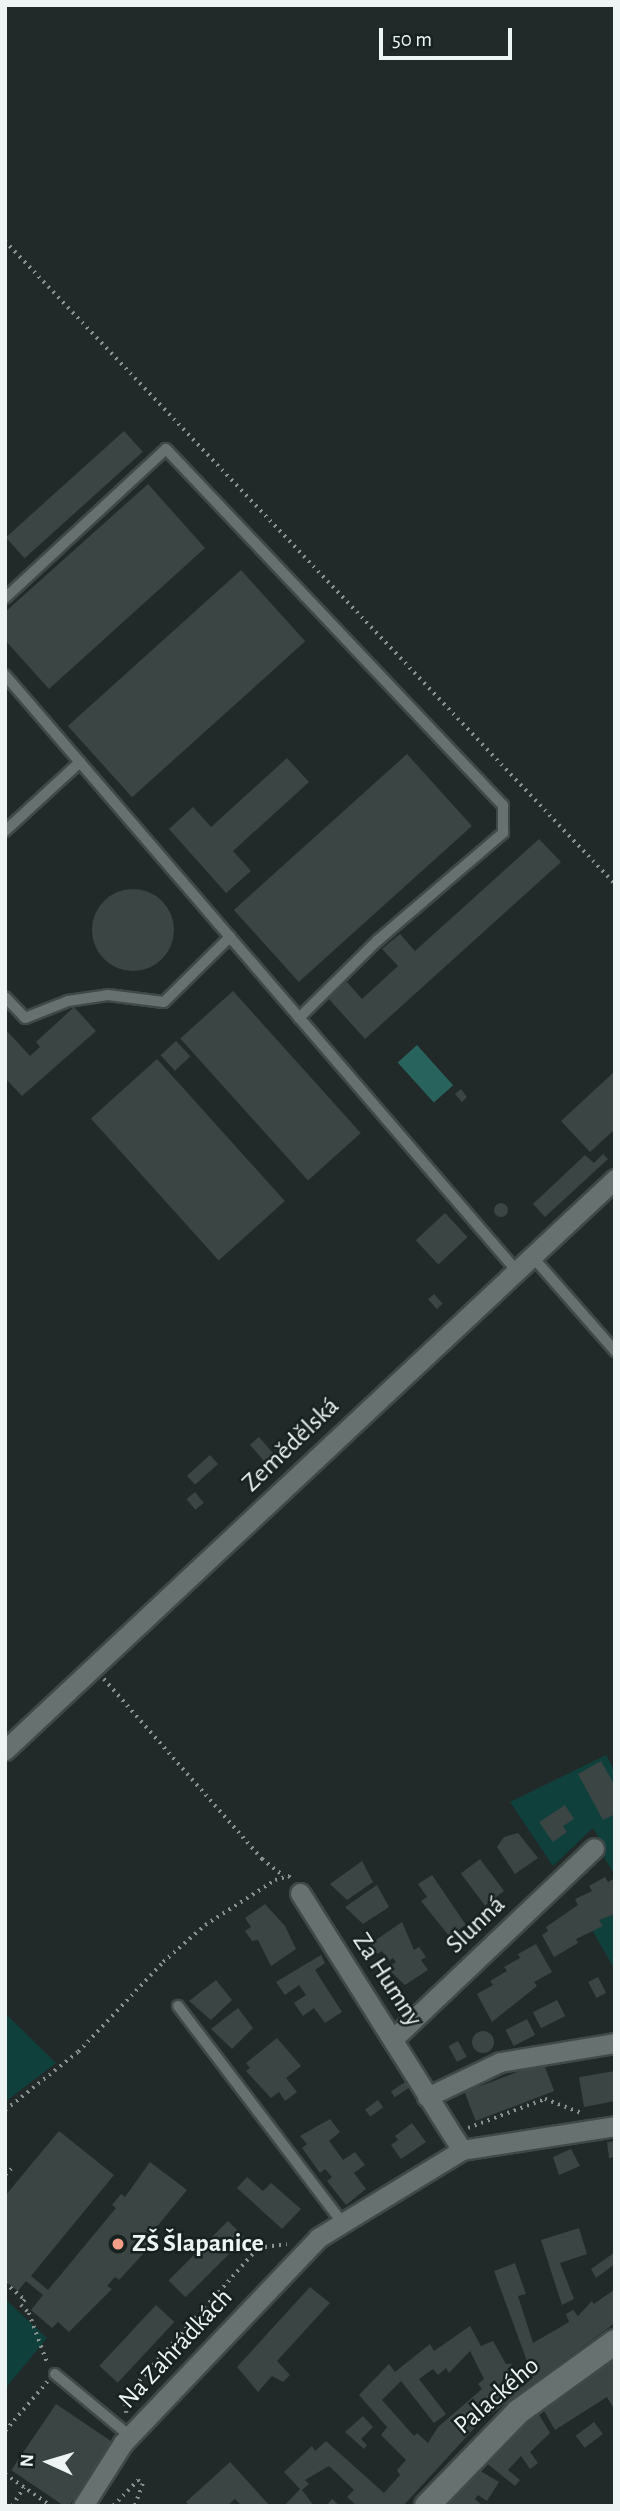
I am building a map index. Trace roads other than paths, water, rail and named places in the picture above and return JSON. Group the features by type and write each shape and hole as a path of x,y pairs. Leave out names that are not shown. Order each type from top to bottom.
{"street":[{"name":"Zemědělská","path":"5,1750 515,1269 615,1179"},
{"name":"Slunná","path":"394,2039 594,1848"},
{"name":"Za Humny","path":"300,1894 394,2039 427,2097"},
{"path":"461,2147 427,2097 500,2062 615,2043"},
{"name":"Na Zahrádkách","path":"83,2506 127,2434 314,2242 461,2147 615,2126"},
{"name":"Palackého","path":"426,2506 518,2412 615,2343"}],"lane":[{"path":"5,597 166,449 503,805 503,833 378,940 299,1018"},
{"path":"5,675 515,1269"},
{"path":"5,831 80,762"},
{"path":"5,997 25,1018 68,1001 108,995 164,1002 230,937"},
{"path":"531,1255 615,1351"},
{"path":"178,2006 342,2223"},
{"path":"55,2374 127,2434"}],"place":[{"name":"ZŠ Šlapanice","path":"118,2244"}]}
